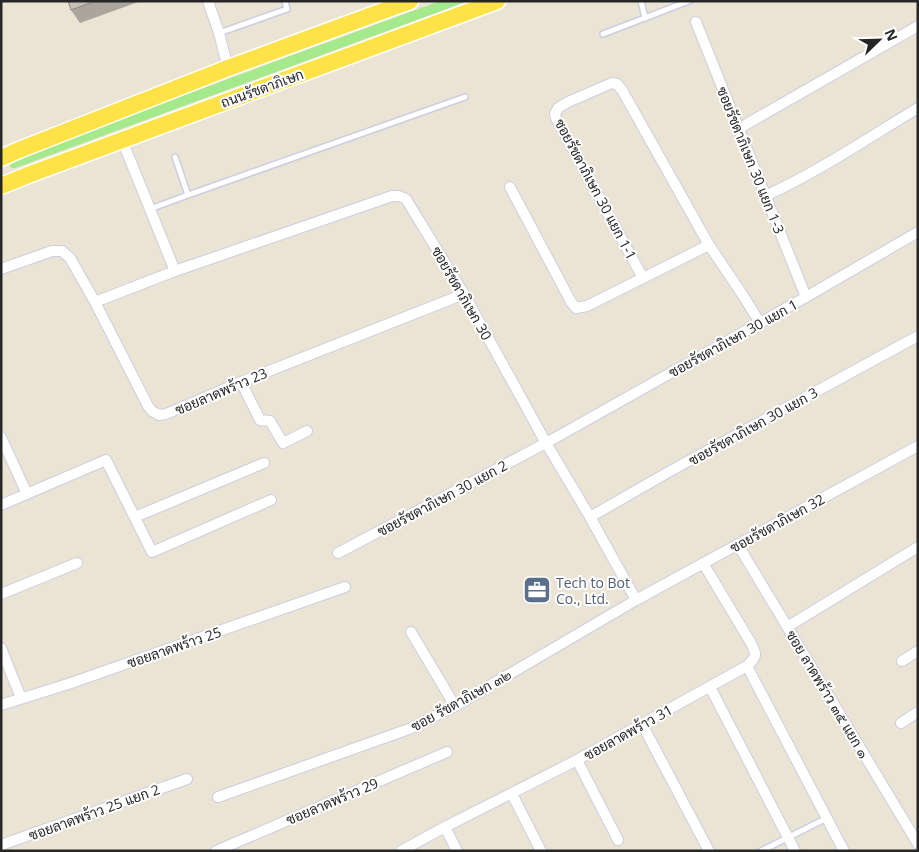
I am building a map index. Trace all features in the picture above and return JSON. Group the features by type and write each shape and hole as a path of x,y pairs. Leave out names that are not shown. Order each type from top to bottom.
{"main road":[{"path":"1,156 228,68 410,1"},
{"name":"ถนนรัชดาภิเษก","path":"1,185 497,1"}],"street":[{"path":"208,1 219,32 228,68"},
{"name":"ซอยรัชดาภิเษก 30 แยก 1-3","path":"696,22 806,297"},
{"path":"738,129 918,26"},
{"name":"ซอยรัชดาภิเษก 30 แยก 1-1","path":"643,278 555,114 558,108 568,102 612,83 617,84 622,90 709,245 760,323"},
{"path":"765,196 782,189 821,167 918,108"},
{"path":"122,140 175,271"},
{"path":"510,187 571,302 576,308 587,306 709,245"},
{"name":"ซอยรัชดาภิเษก 30","path":"96,302 175,271 392,196 406,199 464,294 546,443 636,600"},
{"name":"ซอยรัชดาภิเษก 30 แยก 1","path":"546,443 918,232"},
{"name":"ซอยลาดพร้าว 23","path":"1,269 52,251 62,252 70,258 96,302 148,406 159,415 166,414 241,382 464,294"},
{"name":"ซอยรัชดาภิเษก 30 แยก 3","path":"590,517 680,465 918,336"},
{"path":"241,382 260,420 270,421 283,443 307,431"},
{"path":"1,437 27,494"},
{"name":"ซอยรัชดาภิเษก 30 แยก 2","path":"338,553 546,443"},
{"name":"ซอยรัชดาภิเษก 32","path":"636,600 918,446"},
{"path":"1,505 106,460 152,552 272,500"},
{"path":"135,517 264,463"},
{"name":"ซอย ลาดพร้าว ๓๕ แยก ๑","path":"738,545 918,844"},
{"path":"787,627 918,547"},
{"path":"1,594 77,563"},
{"path":"703,563 751,643 756,654 755,659 747,666 844,851"},
{"name":"ซอยลาดพร้าว 25","path":"1,705 68,684 346,587"},
{"name":"ซอย รัชดาภิเษก ๓๒","path":"218,797 409,729 455,706 636,600"},
{"path":"412,632 455,706"},
{"path":"1,648 21,698"},
{"path":"902,661 918,651"},
{"name":"ซอยลาดพร้าว 31","path":"401,851 578,760 747,666"},
{"path":"710,687 795,851"},
{"path":"901,723 918,712"},
{"path":"642,724 709,851"},
{"name":"ซอยลาดพร้าว 29","path":"216,851 447,752"},
{"path":"578,760 618,840"},
{"name":"ซอยลาดพร้าว 25 แยก 2","path":"1,845 187,779"},
{"path":"512,794 541,851"},
{"path":"445,827 457,851"}],"lane":[{"path":"219,32 287,9 285,1"},
{"path":"641,1 645,18"},
{"path":"603,34 689,1"},
{"path":"150,209 465,97"},
{"path":"175,157 188,195"},
{"path":"761,851 827,818"}],"green space":[{"path":"440,1 468,1 15,168 10,166 11,162 119,119"}],"building":[{"path":"68,1 95,1 71,10"}],"place":[{"name":"Tech to Bot Co., Ltd.","path":"537,590"}]}
